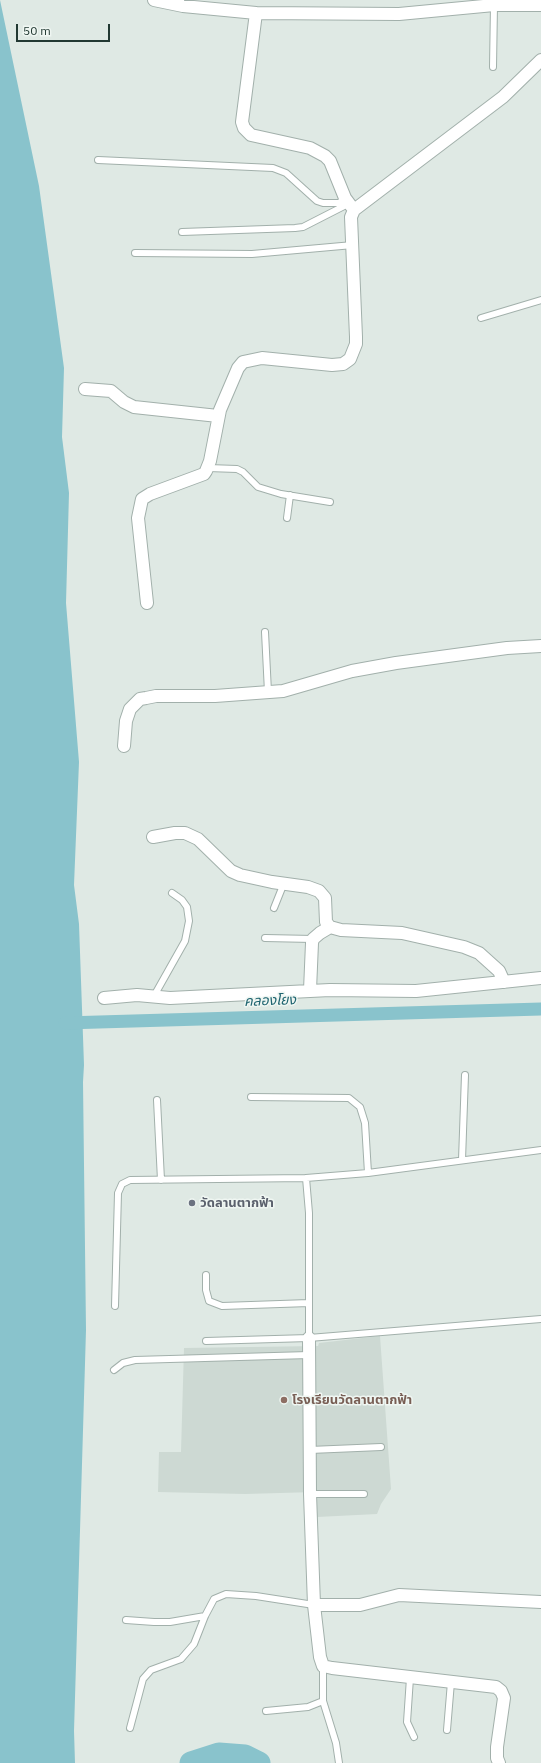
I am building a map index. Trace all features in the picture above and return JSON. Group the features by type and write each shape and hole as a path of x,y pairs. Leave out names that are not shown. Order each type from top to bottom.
{"street":[{"path":"154,0 183,6 232,5 256,13 399,14 494,5 541,5"},
{"path":"147,603 138,518 142,499 150,494 204,474 208,468 218,416 238,368 244,362 262,358 332,365 343,364 350,359 356,344 351,217 349,204 330,162 325,156 310,148 251,135 244,128 242,122 256,13"},
{"path":"349,204 503,97 541,60"},
{"path":"85,389 111,391 124,402 134,407 218,416"},
{"path":"124,746 126,721 130,709 140,699 156,696 215,696 283,691 352,671 396,663 507,648 541,646"},
{"path":"153,837 175,833 185,833 198,839 230,871 240,875 308,886 319,890 325,898 326,922 330,927 341,930 402,933 464,946 479,953 499,971 504,982"},
{"path":"310,990 313,939 330,927"},
{"path":"104,998 137,995 182,997 310,990 416,991 541,978"},
{"path":"309,1338 310,1494 314,1605 320,1657 323,1666 496,1688 501,1691 504,1698 497,1747 497,1758 500,1763"},
{"path":"314,1605 360,1605 399,1595 541,1602"}],"lane":[{"path":"493,67 494,5"},
{"path":"98,160 273,168 286,173 317,201 323,203 349,204"},
{"path":"182,232 303,227 349,204"},
{"path":"135,253 252,254 353,245"},
{"path":"481,318 541,300"},
{"path":"208,468 237,470 243,472 258,487 290,495 330,502"},
{"path":"287,518 290,495"},
{"path":"265,632 268,692"},
{"path":"274,908 284,883"},
{"path":"154,996 185,941 189,921 187,907 182,900 172,893"},
{"path":"265,938 313,939"},
{"path":"462,1160 465,1075"},
{"path":"251,1097 349,1098 360,1107 365,1123 368,1173"},
{"path":"157,1100 162,1180"},
{"path":"115,1306 118,1193 122,1184 130,1180 306,1178 368,1173 541,1150"},
{"path":"306,1178 309,1213 309,1338"},
{"path":"206,1275 206,1290 209,1301 222,1306 309,1303"},
{"path":"206,1340 309,1338 541,1319"},
{"path":"114,1370 123,1363 135,1360 310,1355"},
{"path":"310,1450 380,1447"},
{"path":"310,1494 364,1494"},
{"path":"130,1728 143,1678 151,1670 181,1659 194,1644 205,1616 214,1599 226,1594 256,1596 314,1605"},
{"path":"126,1620 170,1622 205,1616"},
{"path":"323,1666 323,1701 336,1744 339,1763"},
{"path":"410,1678 407,1722 414,1737"},
{"path":"447,1730 451,1682"},
{"path":"266,1711 308,1707 323,1701"}],"shaded area":[{"name":"โรงเรียนวัดลานตากฟ้า","path":"380,1336 391,1489 381,1504 377,1514 317,1517 315,1492 245,1494 158,1492 159,1452 181,1452 184,1348 318,1346 319,1343"}],"water":[{"path":"0,0 39,186 64,368 62,437 69,493 66,603 79,762 74,885 79,924 84,1065 86,1330 74,1731 75,1763 0,1763"}],"waterway":[{"name":"คลองโยง","path":"65,1023 541,1009"},
{"path":"191,1763 219,1754 245,1756 259,1763"}],"place":[{"name":"วัดลานตากฟ้า","path":"192,1203"},
{"name":"โรงเรียนวัดลานตากฟ้า","path":"284,1400"}]}
